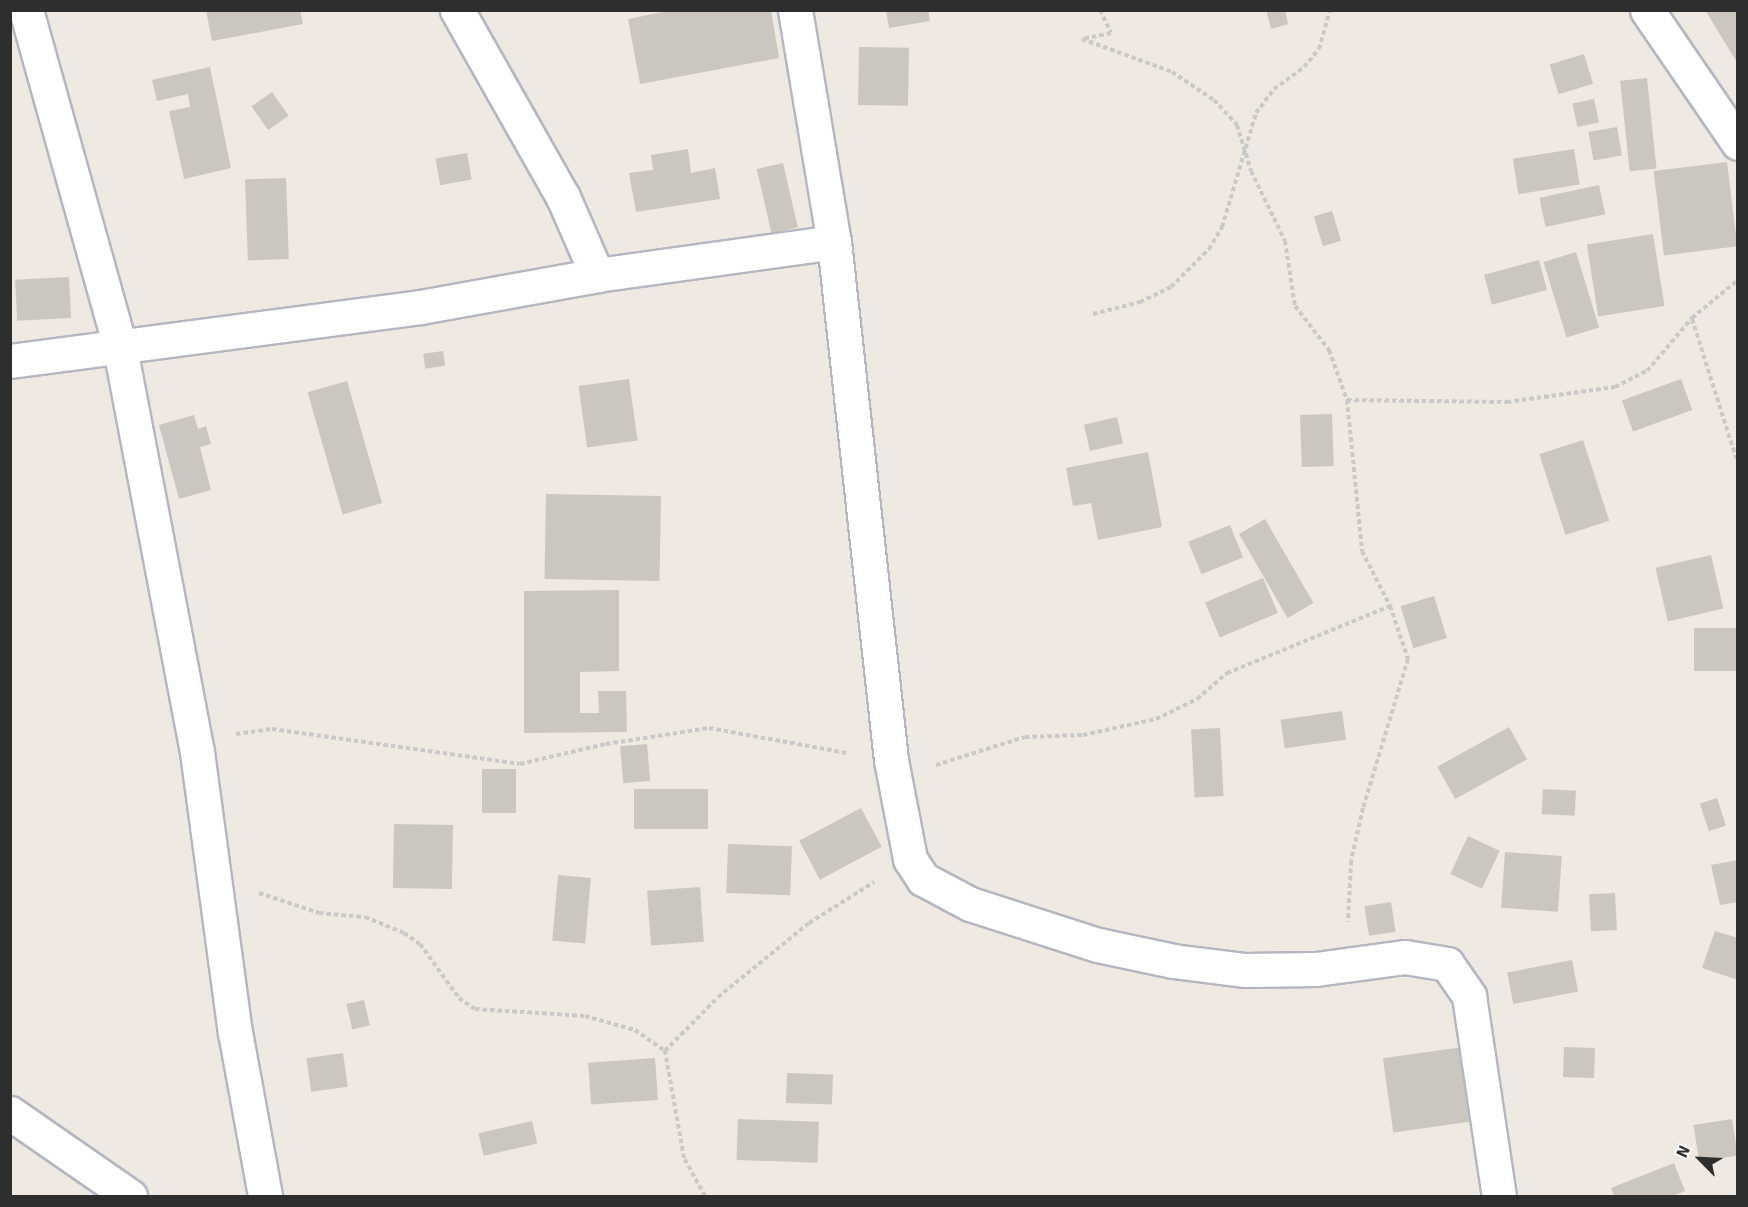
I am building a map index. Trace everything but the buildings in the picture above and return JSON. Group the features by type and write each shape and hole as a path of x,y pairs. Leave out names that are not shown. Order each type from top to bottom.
{"street":[{"path":"26,10 119,343 197,752 265,1197"},
{"path":"457,10 558,188 597,275"},
{"path":"795,10 834,242 893,768 910,859 939,890 1098,945 1245,970 1434,959 1461,977 1475,1026 1498,1197"},
{"path":"1647,10 1737,143"},
{"path":"10,361 119,343 420,307 597,275 834,242"},
{"path":"10,1113 130,1197"}],"path":[{"path":"1100,10 1111,33 1082,39 1172,72 1214,100 1244,140 1251,171 1285,241 1295,306 1329,350 1347,400 1355,521 1362,551 1390,606 1402,636 1407,673 1363,808 1351,861 1352,964"},
{"path":"1093,314 1140,302 1194,268 1222,227 1244,140 1274,89 1319,49 1330,10"},
{"path":"1347,400 1507,402 1615,387 1647,371 1692,318 1737,280"},
{"path":"1692,318 1737,464"},
{"path":"197,752 246,730 272,729 520,764 606,744 709,728 893,768 1024,737 1083,735 1156,719 1197,699 1227,673 1390,606"},
{"path":"664,1051 718,997 809,923 910,859"},
{"path":"214,875 290,905 365,918 404,933 420,944 459,998 475,1009 585,1016 634,1030 664,1051 684,1158 705,1197"}]}
